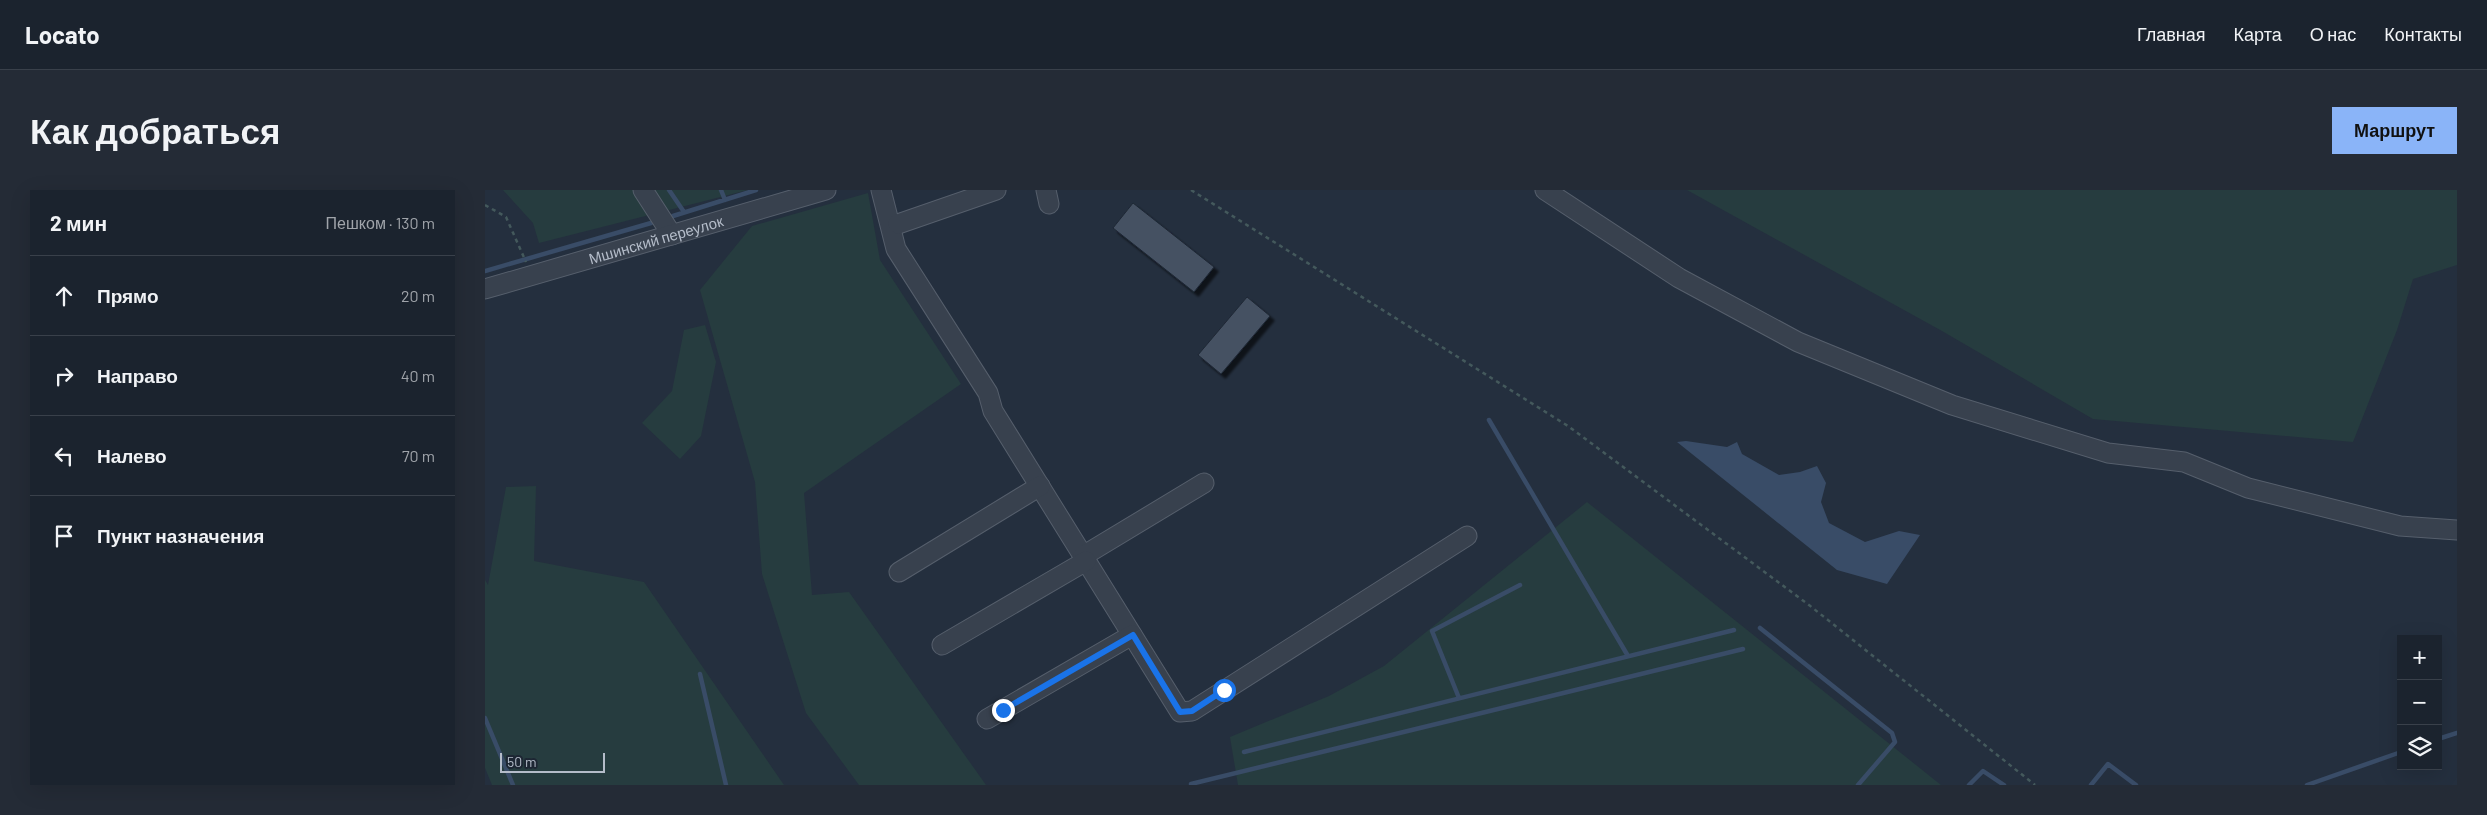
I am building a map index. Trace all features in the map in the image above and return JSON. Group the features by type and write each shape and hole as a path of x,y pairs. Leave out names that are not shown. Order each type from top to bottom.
{"street":[{"path":"643,190 672,235"},
{"name":"Мшинский переулок","path":"485,288 826,190"},
{"path":"881,190 896,249 988,393 993,411 1180,712 1192,711 1467,536"},
{"path":"898,224 996,190"},
{"path":"1545,190 1687,283 1799,342 1952,405 2108,453 2184,462 2248,488 2400,526 2457,530"},
{"path":"942,645 1085,559 1204,483"},
{"path":"899,572 1040,486"},
{"path":"987,719 1133,635"}],"path":[{"path":"1191,190 1568,426 1809,604 2035,785"},
{"path":"485,205 506,217 523,254"}],"green space":[{"path":"503,190 748,190 539,243 533,223"},
{"path":"1687,190 2457,190 2457,265 2413,279 2397,330 2353,442 2093,419 1942,331"},
{"path":"868,193 880,260 961,384 804,493 812,595 849,592 986,785 859,785 806,713 762,574 755,482 700,290 752,226"},
{"path":"705,325 716,362 701,436 680,459 642,423 672,391 684,330"},
{"path":"536,486 534,561 644,582 784,785 492,785 485,768 485,580 488,585 506,487"},
{"path":"1587,502 1941,785 1238,785 1230,737 1329,696 1384,666"}],"water":[{"path":"1686,441 1727,447 1737,442 1742,454 1779,475 1800,472 1817,466 1826,483 1821,502 1829,523 1865,542 1899,531 1920,535 1887,584 1837,570 1677,442"}],"building":[{"path":"1133,203 1214,267 1194,292 1113,228"},
{"path":"1247,297 1270,316 1221,374 1198,355"}],"waterway":[{"path":"669,190 684,212"},
{"path":"721,190 725,200"},
{"path":"673,216 756,190"},
{"path":"485,271 651,223"},
{"path":"1489,420 1628,656"},
{"path":"1459,698 1432,631 1520,585"},
{"path":"1760,628 1892,733 1895,742 1858,785"},
{"path":"1244,752 1734,630"},
{"path":"1191,784 1743,649"},
{"path":"700,674 726,785"},
{"path":"485,718 513,785"},
{"path":"2442,738 2457,733"},
{"path":"2307,785 2397,753"},
{"path":"2091,785 2108,764 2136,785"},
{"path":"1969,785 1983,771 2004,785"}],"route":[{"path":"1003,710 1133,635 1180,712 1192,711 1224,690"}]}
